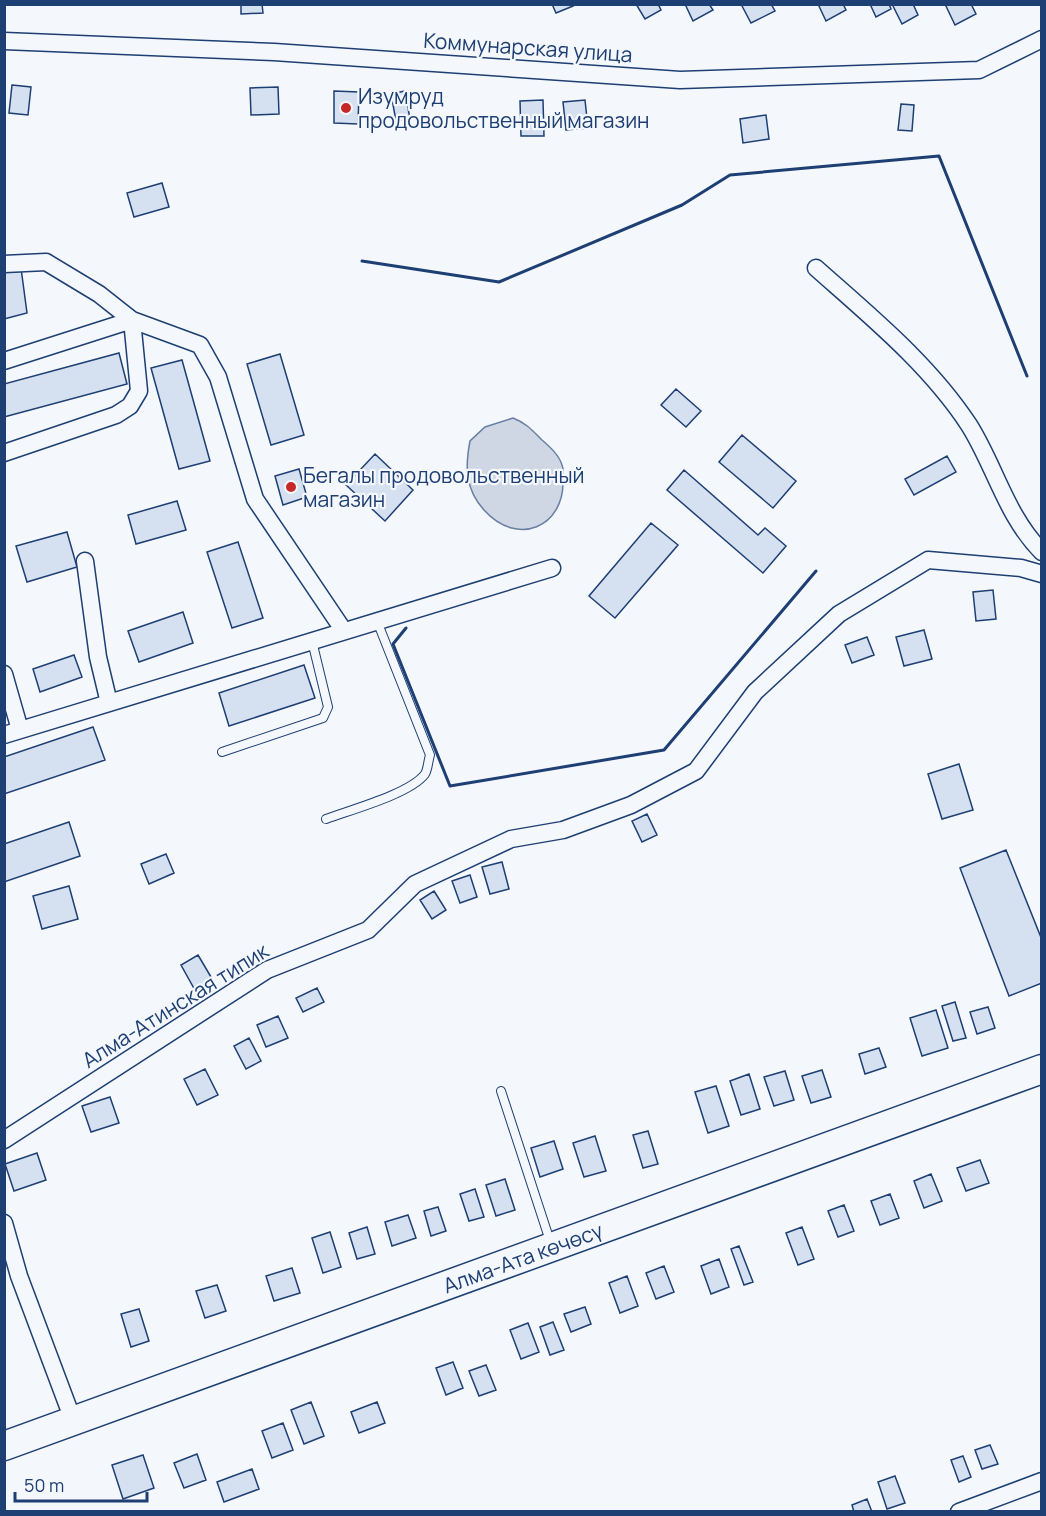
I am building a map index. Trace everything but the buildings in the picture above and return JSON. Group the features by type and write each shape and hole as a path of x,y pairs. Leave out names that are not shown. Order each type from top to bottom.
{"highway":[{"name":"Алма-Ата көчөсү","path":"4,1446 1041,1069"}],"street":[{"name":"Коммунарская улица","path":"4,41 274,52 680,80 978,70 1041,39"},
{"path":"4,264 46,262 99,294 132,320 200,345 218,377 255,499 344,631"},
{"path":"816,268 909,352 969,426 998,487 1032,543 1041,552"},
{"path":"4,361 132,320"},
{"path":"4,453 116,415 130,406 139,392 132,320"},
{"name":"Алма-Атинская типик","path":"4,1140 267,970 368,930 415,884 511,839 563,830 631,805 696,771 755,692 839,614 928,560 1021,568 1041,574"},
{"path":"85,561 98,657 109,703"},
{"path":"4,674 12,733 552,568"},
{"path":"4,1223 19,1276 73,1420"},
{"path":"959,1512 1041,1481"}],"lane":[{"path":"326,819 398,791 417,782 426,772 430,755 377,621"},
{"path":"222,752 323,718 328,706 312,641"},
{"path":"501,1091 552,1247"}],"shaded area":[{"path":"513,418 529,427 551,448 563,467 562,496 556,510 548,520 537,527 511,528 497,521 478,502 468,477 467,460 470,441 485,427"}],"wall":[{"path":"362,261 499,282 682,205 730,175 939,156 1027,376"},
{"path":"406,628 393,644 450,786 664,750 816,571"}],"place":[{"name":"Изумруд продовольственный магазин","path":"346,108"},
{"name":"Бегалы продовольственный магазин","path":"291,487"}]}
